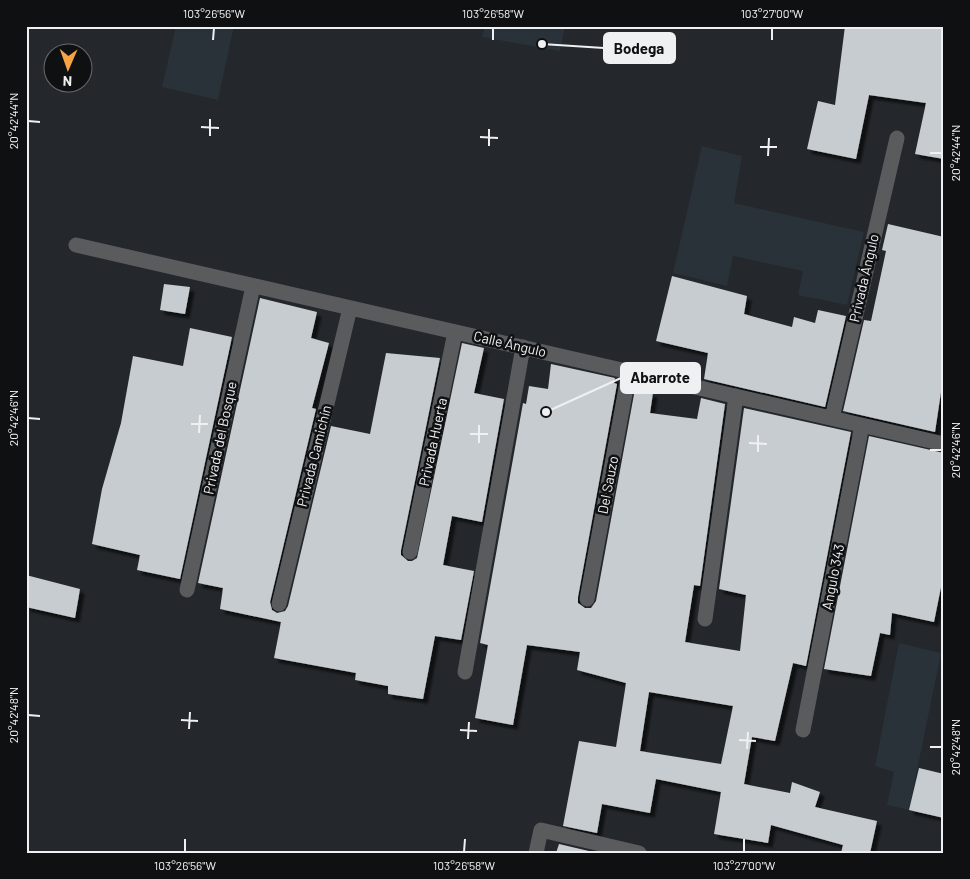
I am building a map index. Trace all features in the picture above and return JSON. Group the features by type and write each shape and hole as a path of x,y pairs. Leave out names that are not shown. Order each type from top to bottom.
{"street":[{"name":"Privada Ángulo","path":"832,418 897,138"},
{"name":"Calle Ángulo","path":"76,245 944,444"},
{"name":"Privada del Bosque","path":"188,590 253,286"},
{"name":"Privada Camichín","path":"278,604 350,308"},
{"name":"Privada Huerta","path":"410,552 456,332"},
{"path":"465,672 523,347"},
{"name":"Del Sauzo","path":"586,599 629,372"},
{"path":"704,619 736,396"},
{"name":"Angulo 343","path":"803,730 862,425"},
{"path":"536,853 541,830 639,853"}],"shaded area":[{"path":"176,26 234,26 218,100 162,87"},
{"path":"485,26 565,26 560,51 482,37"},
{"path":"702,146 742,156 734,203 864,232 847,305 798,295 803,271 733,256 727,286 673,273"},
{"path":"899,643 941,653 909,810 887,805 894,772 875,766"}],"building":[{"path":"845,26 944,26 944,159 915,154 926,103 869,95 856,159 807,149 818,101 835,105"},
{"path":"888,224 944,237 944,372 935,432 843,411 864,320 871,321 886,251 882,250"},
{"path":"672,276 747,296 744,314 792,327 794,317 815,323 818,310 846,316 825,407 704,379 708,353 656,341"},
{"path":"164,284 190,287 185,314 160,310"},
{"path":"260,298 317,312 311,338 329,343 312,408 316,409 270,602 272,610 277,613 285,611 288,606 331,426 370,434 386,353 440,358 401,550 401,555 408,561 417,558 462,343 484,348 474,393 504,399 482,522 452,516 443,565 474,571 461,640 435,636 423,699 388,694 388,686 355,680 356,673 274,658 281,622 220,609 223,588 198,583"},
{"path":"190,328 232,337 180,579 137,570 140,555 92,544 102,489 121,423 133,356 183,366"},
{"path":"551,364 615,378 614,383 617,384 578,597 578,603 585,608 591,608 596,601 635,389 653,393 650,413 697,419 701,398 725,404 700,586 694,585 685,642 740,651 746,595 719,589 744,408 851,432 806,666 793,663 775,741 752,737 744,784 790,793 792,782 820,792 815,807 877,821 870,853 841,853 843,845 771,825 768,843 714,834 721,792 656,779 650,813 602,804 597,833 563,826 579,741 616,747 626,683 577,670 580,652 527,645 513,725 475,718 488,645 480,643 523,403 526,404 529,386 548,389","holes":["649,692 733,706 721,764 640,751"]},
{"path":"869,436 944,453 944,572 934,622 892,613 890,635 880,633 871,676 824,669"},
{"path":"26,575 80,589 75,618 26,607"},
{"path":"919,768 944,774 944,818 909,810"},
{"path":"559,844 593,852 593,853 556,853"}],"place":[{"name":"Bodega","path":"542,44"},
{"name":"Abarrote","path":"546,412"}]}
